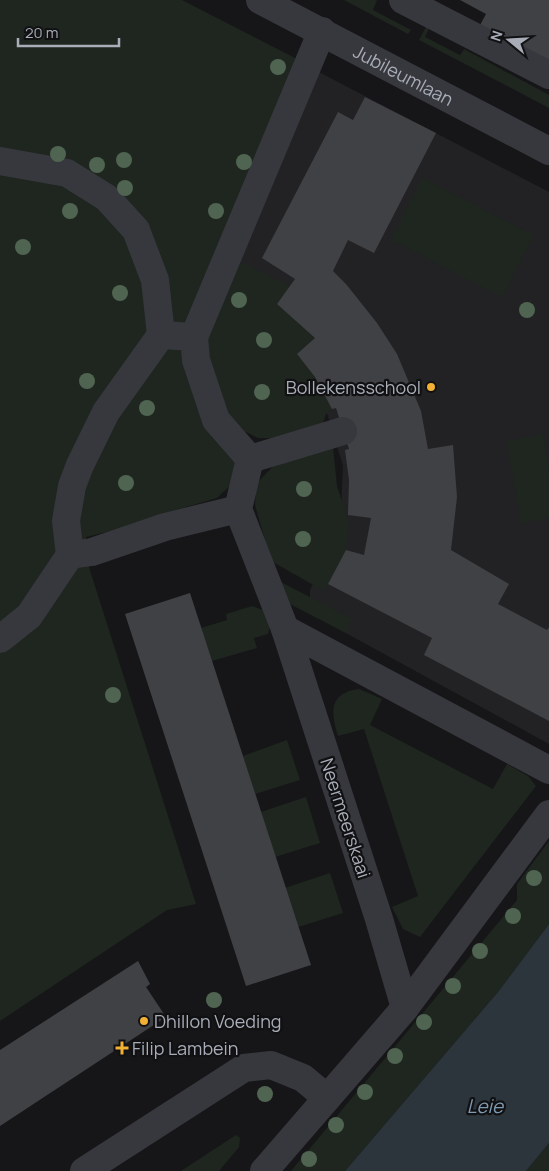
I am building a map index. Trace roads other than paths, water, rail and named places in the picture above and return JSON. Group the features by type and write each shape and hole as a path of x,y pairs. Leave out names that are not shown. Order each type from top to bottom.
{"street":[{"name":"Jubileumlaan","path":"260,0 549,150"},
{"path":"403,0 549,75"},
{"path":"250,459 216,420 196,360 194,337 322,31"},
{"path":"0,161 66,173 107,198 136,230 155,280 161,335 106,412 80,465 72,486 66,520 70,555 29,616 0,639"},
{"path":"161,335 194,337"},
{"path":"250,459 343,432"},
{"path":"70,555 92,552 165,527 238,509 250,459"},
{"name":"Neermeerskaai","path":"238,509 285,630 379,919 404,1008"},
{"path":"285,630 549,770"},
{"path":"264,1171 404,1008 549,814"},
{"path":"84,1171 244,1068 271,1065 303,1078 328,1098"}],"water":[{"name":"Leie","path":"549,924 549,1143 526,1171 345,1171 498,992"}],"place":[{"name":"Bollekensschool","path":"431,387"},
{"name":"Dhillon Voeding","path":"144,1021"},
{"name":"Filip Lambein","path":"122,1048"}]}
